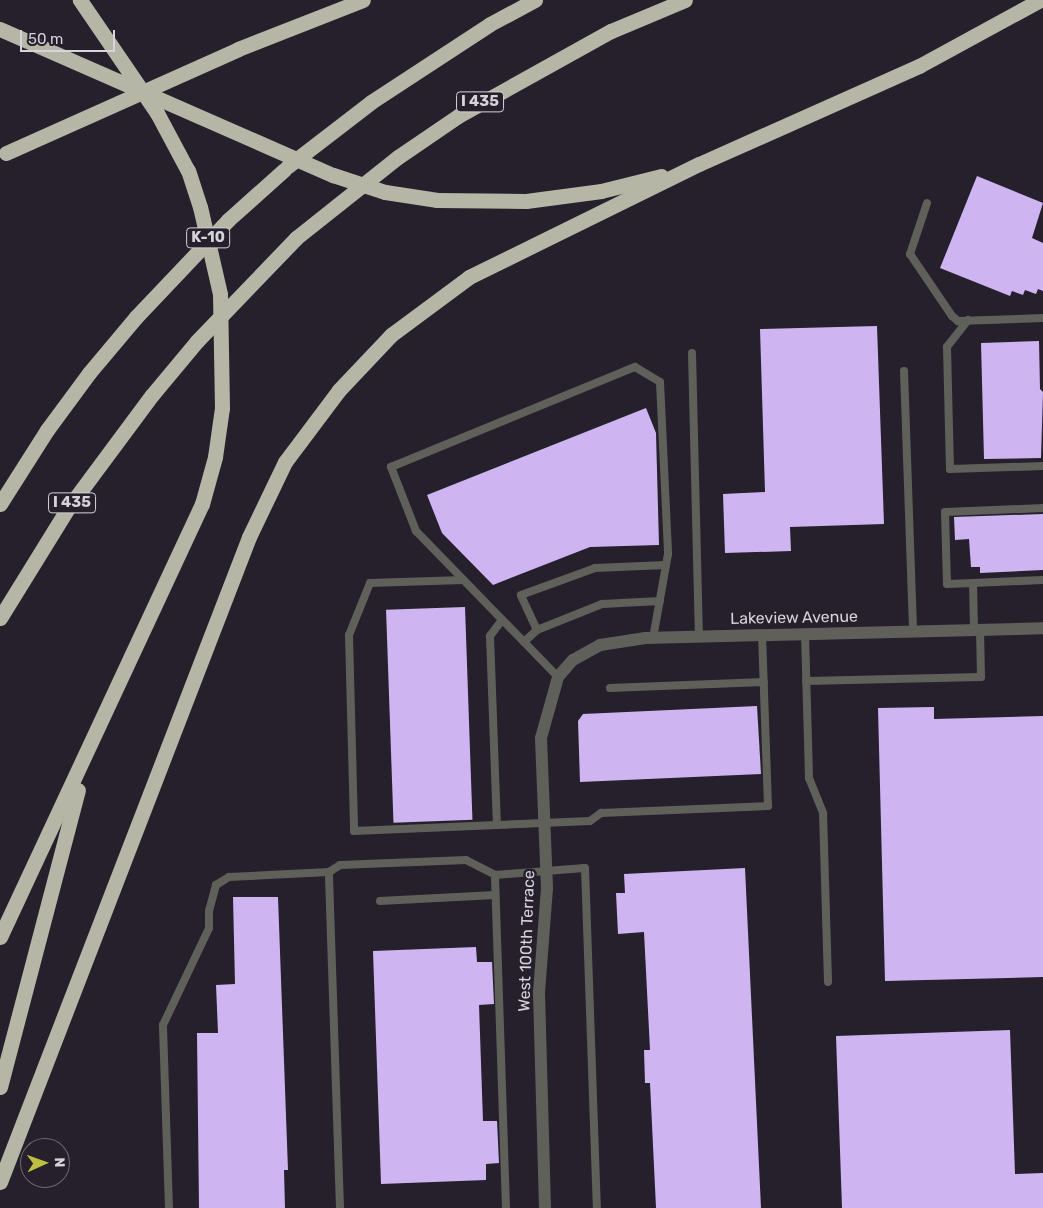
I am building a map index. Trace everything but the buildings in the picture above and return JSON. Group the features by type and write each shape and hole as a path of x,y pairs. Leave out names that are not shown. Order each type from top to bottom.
{"highway":[{"name":"K-10","path":"80,0 157,113 188,171 216,266 220,294 224,380 215,457 202,504 87,755"},
{"path":"3,155 238,50 363,0"},
{"path":"0,504 47,430 89,372 136,317 228,220 284,170 400,82 490,24 535,0"},
{"name":"I 435","path":"0,618 68,508 152,395 197,341 296,238 398,156 458,116 612,32 685,0"},
{"path":"0,1182 249,537 267,497 302,438 365,361 391,335 441,295 494,263 587,222 699,164 919,66 1040,0"},
{"path":"0,29 333,175 385,192 437,200 526,201 592,193 699,164"},
{"path":"0,937 87,755"},
{"path":"0,1087 87,755"}],"street":[{"name":"Lakeview Avenue","path":"558,677 573,660 600,645 653,638 1043,628"},
{"name":"West 100th Terrace","path":"545,1208 539,992 546,870 541,738 558,677"}],"lane":[{"path":"927,203 910,254 952,316 958,321 1043,318"},
{"path":"968,320 947,347 950,469 1043,466"},
{"path":"692,353 699,636"},
{"path":"558,677 416,531 391,467 635,367 660,382 666,565 653,638"},
{"path":"904,371 913,631"},
{"path":"1043,508 945,512 947,584 1043,580"},
{"path":"537,630 521,595 595,568 666,565"},
{"path":"463,580 370,583 349,635 354,831 497,826 590,820 601,813 768,806 762,635"},
{"path":"806,681 981,677 973,583"},
{"path":"524,642 537,630 602,604 660,601"},
{"path":"497,826 490,636 502,620"},
{"path":"804,634 809,778 823,813 828,982"},
{"path":"610,688 764,682"},
{"path":"169,1208 163,1025 209,928 209,911 216,885 229,877 328,872 340,865 466,860 494,875 585,868 597,1208"},
{"path":"328,872 340,1208"},
{"path":"494,875 506,1208"},
{"path":"380,900 495,895"}]}
